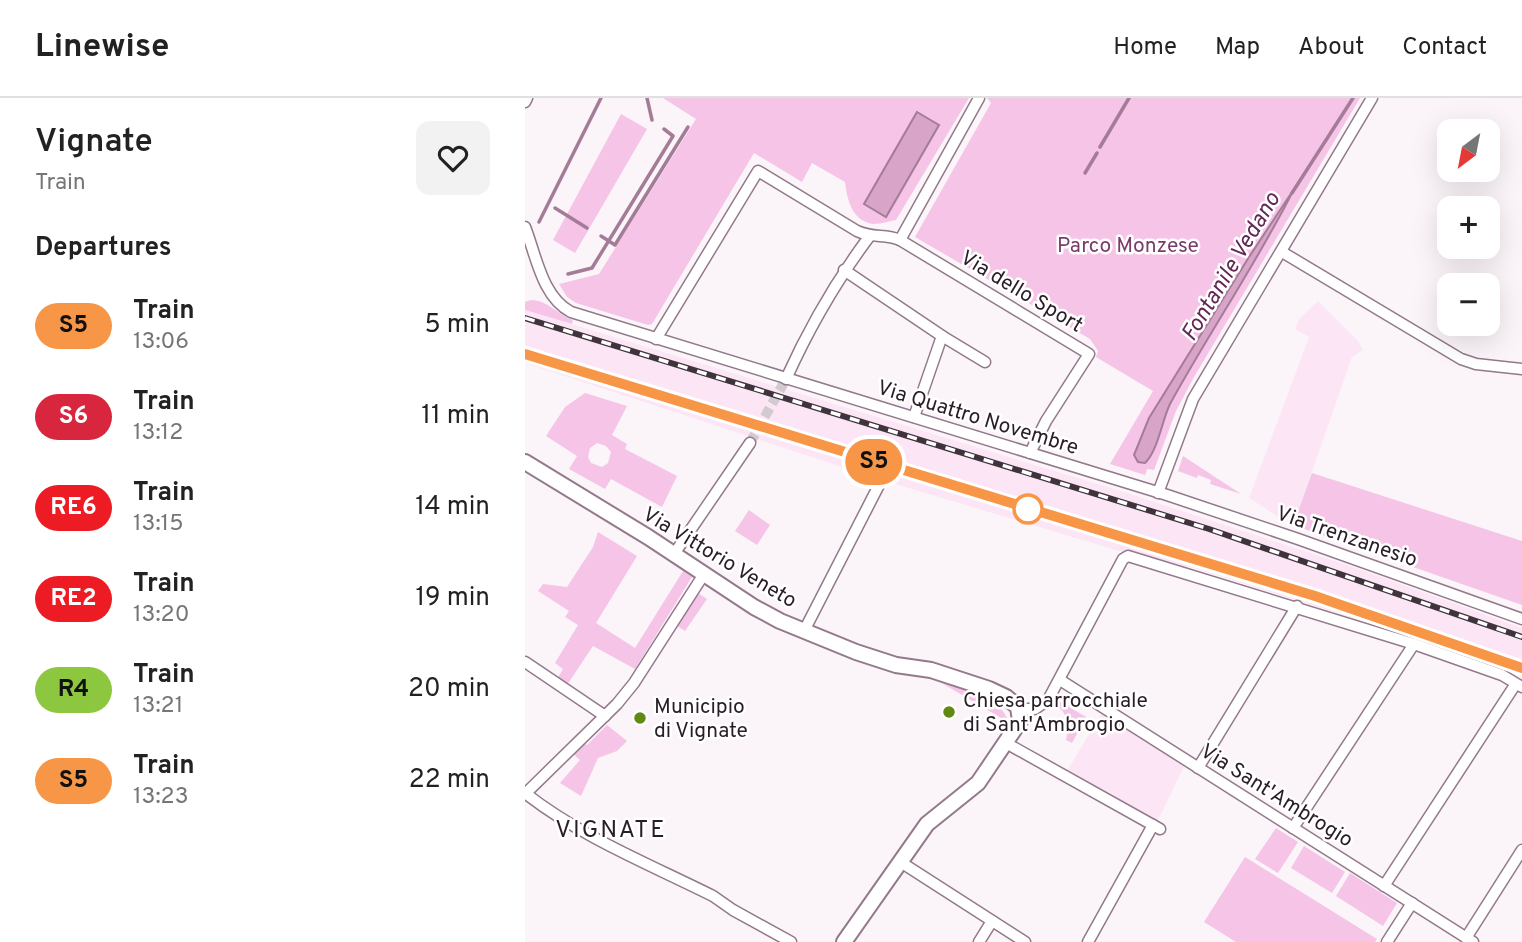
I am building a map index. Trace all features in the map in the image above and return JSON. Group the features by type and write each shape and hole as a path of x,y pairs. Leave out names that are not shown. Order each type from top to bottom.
{"street":[{"path":"900,240 979,98"},
{"path":"1158,492 1193,399 1373,98"},
{"path":"656,339 758,171 869,237 844,270 796,355 786,379"},
{"name":"Via Quattro Novembre","path":"525,227 549,292 571,313 1158,492"},
{"name":"Via dello Sport","path":"869,237 891,236 900,240 1089,354 1046,421 1030,453"},
{"path":"1282,252 1461,359 1479,365 1522,369"},
{"path":"844,270 985,362"},
{"path":"914,417 942,336"},
{"path":"674,554 750,443"},
{"name":"Via Vittorio Veneto","path":"526,465 674,554 754,607 804,631 896,665 931,670 989,689 1006,697 1019,709"},
{"path":"804,631 879,485"},
{"name":"Via Trenzanesio","path":"1158,492 1298,538 1522,619"},
{"path":"844,942 932,818 978,783 1020,721 1019,709 1030,710 1044,705 1060,680 1123,559 1132,556 1414,644 1502,675 1519,686 1384,886"},
{"path":"704,574 634,683 605,716 525,793 545,809 580,829 713,896 791,942"},
{"path":"1198,768 1297,606"},
{"path":"1293,828 1414,644"},
{"path":"525,662 605,716"},
{"name":"Via Sant'Ambrogio","path":"1060,680 1470,940"},
{"path":"1006,743 1157,827 1088,942"},
{"path":"1470,940 1522,850"},
{"path":"899,861 1025,942"},
{"path":"1387,942 1412,903"},
{"path":"979,942 992,921"}],"shaded area":[{"path":"917,112 939,125 886,217 864,204"},
{"name":"Fontanile Vedano","path":"1294,189 1265,244 1170,404 1149,458 1145,463 1138,462 1134,455 1149,418"},
{"path":"1318,301 1358,341 1363,350 1352,357 1298,512 1283,520 1249,498 1309,337 1295,329 1299,319"},
{"path":"525,310 1124,492 1362,570 1522,628 1522,676 1398,632 1188,566 1186,571 882,480 525,363"},
{"path":"1103,711 1185,765 1157,822 1067,771"}],"green space":[{"path":"663,98 969,98 896,220 874,224 860,219 849,202 845,182 812,163 802,182 754,153 652,324 648,325 576,303 567,297 559,284 599,274 696,119"},
{"name":"Parco Monzese","path":"987,98 1360,98 1194,377 1176,411 1154,470 1147,469 1145,475 1110,464 1153,391 1096,357 1098,351 1090,339 915,237 991,103"},
{"path":"621,114 647,129 575,253 553,240"},
{"path":"531,300 548,305 573,320 572,324 525,310 525,302"},
{"path":"585,393 627,406 612,435 627,444 625,449 677,476 662,507 611,479 605,489 569,469 577,456 546,436 565,407","holes":["597,443 606,446 611,452 608,463 602,467 591,463 588,457 590,448"]},
{"path":"1183,456 1241,494 1210,484 1211,480 1198,475 1197,478 1178,471"},
{"path":"1312,473 1522,541 1522,605 1293,525"},
{"path":"749,510 770,525 757,545 735,531"},
{"path":"598,532 637,556 596,623 635,648 683,571 692,577 635,669 593,646 567,685 557,679 563,669 555,663 578,625 565,617 569,611 538,591 543,584 567,587 593,547"},
{"path":"698,593 707,599 685,631 676,625"},
{"path":"928,675 987,698 1004,713 1008,722"},
{"path":"1059,701 1086,717 1072,743 1066,740 1068,730 1063,731 1062,724 1066,723 1066,720 1064,713 1056,706"},
{"path":"607,725 627,741 617,751 598,758 581,796 560,783 580,760 571,752 582,742 587,745"},
{"path":"1276,828 1298,842 1278,873 1255,859"},
{"path":"1304,846 1345,872 1332,893 1291,868"},
{"path":"1245,857 1377,939 1375,942 1236,942 1204,922"},
{"path":"1350,873 1397,903 1383,926 1336,896"}],"waterway":[{"path":"539,222 601,98"},
{"path":"647,98 652,120"},
{"path":"1100,147 1129,98"},
{"name":"Fontanile Vedano","path":"1292,193 1353,98"},
{"path":"601,236 615,245 688,127"},
{"path":"568,274 592,268 673,136 664,129"},
{"path":"1085,173 1097,153"},
{"path":"555,208 587,228"},
{"path":"1069,726 1079,724"}],"tunnel":[{"path":"750,443 786,379"}],"railway":[{"path":"525,318 1209,529 1522,637"},
{"path":"525,354 1315,596 1522,668"}],"train":[{"name":"S5","path":"525,354 1315,596 1522,668"}],"place":[{"name":"Chiesa parrocchiale di Sant'Ambrogio","path":"949,712"},
{"name":"Municipio di Vignate","path":"640,718"}],"district":[{"name":"VIGNATE","path":"611,829"}]}
